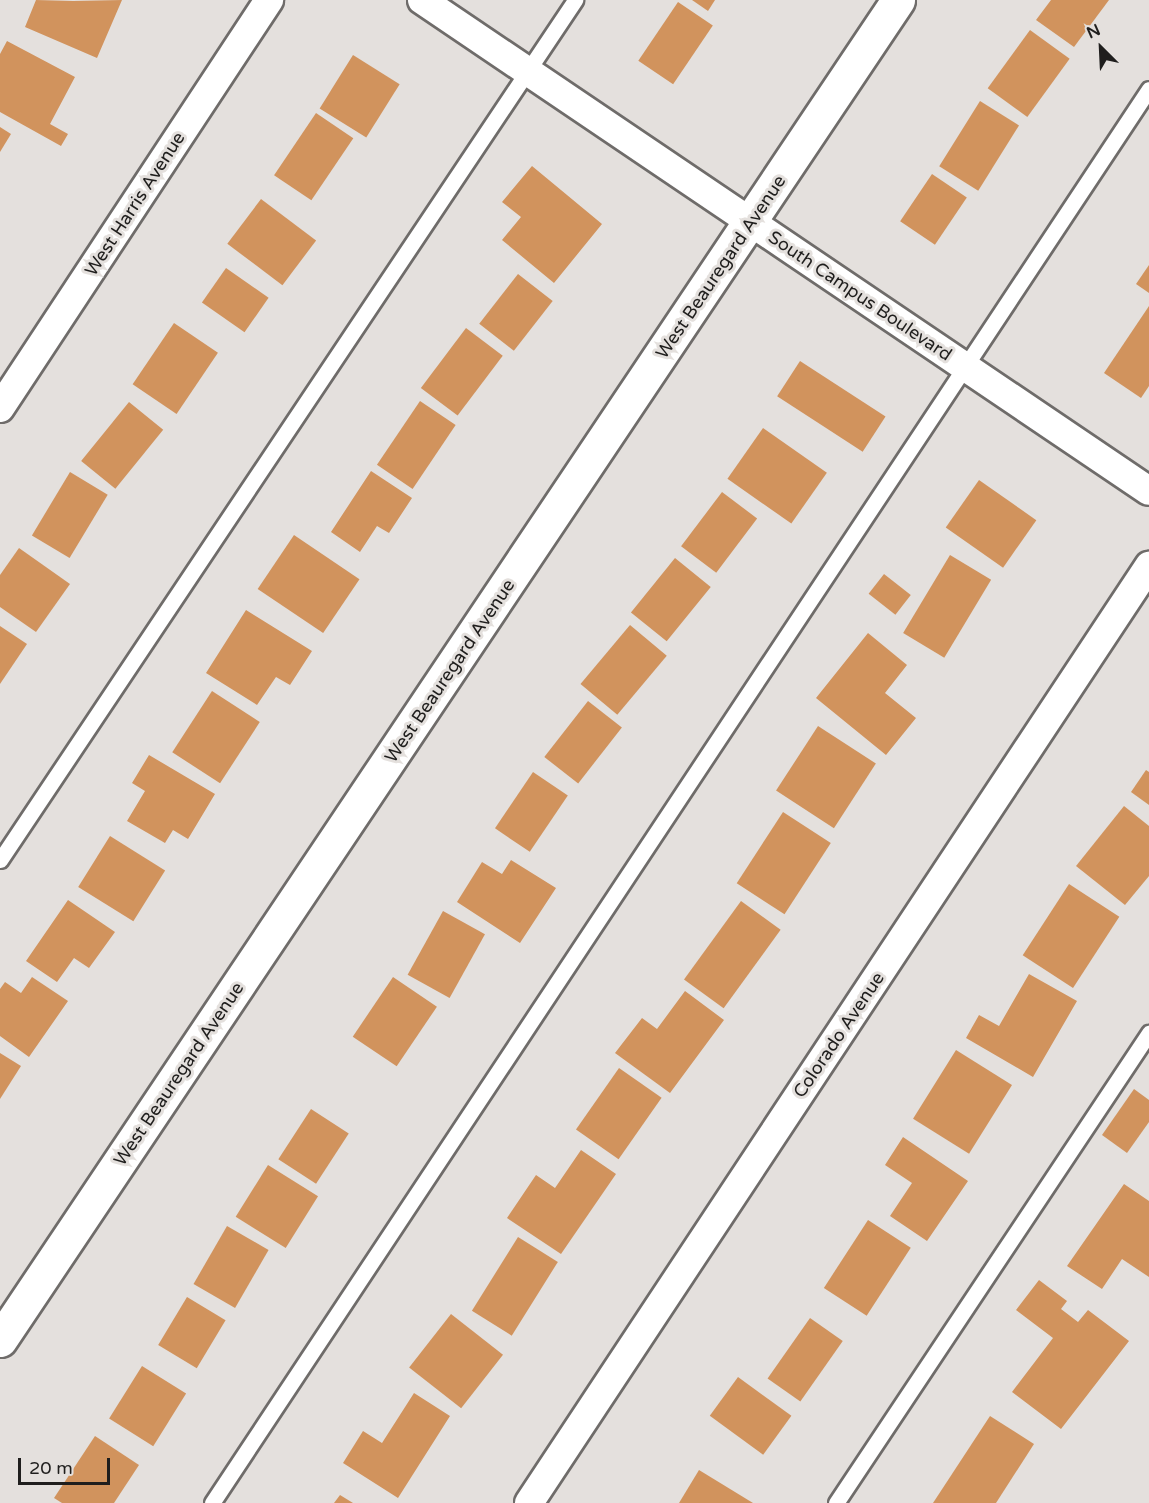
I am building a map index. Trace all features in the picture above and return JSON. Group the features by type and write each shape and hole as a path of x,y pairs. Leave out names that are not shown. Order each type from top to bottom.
{"street":[{"name":"West Harris Avenue","path":"0,408 269,0"},
{"name":"South Campus Boulevard","path":"422,0 1149,491"},
{"name":"West Beauregard Avenue","path":"0,1340 751,223 898,0"},
{"name":"Colorado Avenue","path":"529,1503 1149,566"}],"lane":[{"path":"0,860 575,0"},
{"path":"212,1503 1149,89"},
{"path":"836,1503 1149,1033"}],"building":[{"path":"36,0 122,0 97,58 25,27"},
{"path":"692,0 715,0 708,11"},
{"path":"1051,0 1109,0 1074,47 1036,20"},
{"path":"678,2 713,25 673,84 638,61"},
{"path":"1030,30 1070,59 1027,117 988,88"},
{"path":"7,41 75,77 50,124 68,134 61,146 0,112 0,54"},
{"path":"353,55 400,84 366,138 320,108"},
{"path":"980,101 1019,125 978,191 939,166"},
{"path":"316,113 353,138 311,200 274,175"},
{"path":"0,127 11,134 0,152"},
{"path":"532,166 602,224 554,283 502,240 521,217 502,202"},
{"path":"932,174 967,197 935,245 900,221"},
{"path":"261,199 316,241 282,285 227,244"},
{"path":"1149,265 1149,293 1136,284"},
{"path":"226,268 269,298 245,332 202,302"},
{"path":"518,274 553,301 514,351 479,324"},
{"path":"1149,306 1149,386 1141,398 1104,373"},
{"path":"174,323 218,353 177,414 133,384"},
{"path":"466,328 503,356 458,416 421,388"},
{"path":"800,361 886,417 863,452 777,396"},
{"path":"420,401 456,425 413,489 377,465"},
{"path":"129,402 163,430 115,489 81,461"},
{"path":"763,428 827,473 791,524 727,479"},
{"path":"371,471 412,498 389,533 377,526 360,552 331,532"},
{"path":"70,472 108,495 70,558 32,535"},
{"path":"979,480 1036,520 1003,568 946,528"},
{"path":"722,492 757,518 716,573 681,546"},
{"path":"294,535 359,579 323,633 258,589"},
{"path":"19,548 70,584 36,632 0,607 0,575"},
{"path":"950,555 991,580 944,658 903,633"},
{"path":"675,558 711,587 667,641 631,612"},
{"path":"884,574 911,595 895,615 869,594"},
{"path":"246,610 312,651 290,685 276,677 257,705 206,673"},
{"path":"630,625 667,656 617,715 581,684"},
{"path":"0,626 27,644 0,684"},
{"path":"868,633 907,665 885,693 916,718 886,755 816,698"},
{"path":"212,691 260,722 220,783 172,752"},
{"path":"588,701 622,727 578,783 544,757"},
{"path":"818,726 876,764 834,828 776,791"},
{"path":"149,755 215,794 188,839 173,830 165,843 127,821 145,791 132,783"},
{"path":"1146,770 1149,772 1149,805 1131,792"},
{"path":"533,772 568,795 530,852 495,828"},
{"path":"1124,806 1149,826 1149,876 1125,905 1076,866"},
{"path":"783,812 831,843 785,914 737,883"},
{"path":"110,836 165,870 133,921 78,887"},
{"path":"511,860 556,888 520,943 457,902 482,862 502,874"},
{"path":"1069,884 1119,917 1073,988 1023,955"},
{"path":"68,900 115,932 89,968 74,958 57,982 26,961"},
{"path":"741,901 781,930 724,1008 684,979"},
{"path":"443,911 485,934 450,998 408,975"},
{"path":"1029,974 1077,1001 1033,1077 966,1038 979,1015 999,1026"},
{"path":"32,977 68,1001 29,1057 0,1036 0,989 5,982 21,993"},
{"path":"393,977 437,1007 397,1066 353,1037"},
{"path":"685,991 724,1020 670,1093 615,1053 642,1018 657,1029"},
{"path":"956,1050 1012,1085 969,1154 913,1119"},
{"path":"0,1053 21,1066 0,1099"},
{"path":"619,1068 662,1098 619,1159 576,1129"},
{"path":"1134,1089 1149,1100 1149,1122 1127,1153 1102,1135"},
{"path":"311,1109 349,1134 316,1184 278,1159"},
{"path":"903,1137 968,1181 927,1241 890,1216 912,1183 885,1165"},
{"path":"581,1150 616,1174 561,1254 507,1218 536,1175 555,1188"},
{"path":"268,1165 318,1196 286,1248 236,1217"},
{"path":"1124,1184 1149,1201 1149,1277 1122,1259 1102,1289 1067,1266"},
{"path":"868,1220 911,1248 867,1316 824,1288"},
{"path":"227,1226 269,1250 235,1308 194,1284"},
{"path":"518,1237 558,1262 512,1336 472,1311"},
{"path":"1039,1280 1067,1301 1061,1309 1078,1322 1088,1310 1129,1341 1061,1429 1012,1392 1053,1338 1016,1310"},
{"path":"187,1297 226,1320 197,1368 158,1345"},
{"path":"451,1314 503,1355 461,1408 409,1368"},
{"path":"810,1318 843,1341 800,1402 768,1379"},
{"path":"142,1366 186,1394 153,1446 109,1419"},
{"path":"738,1377 791,1416 763,1455 710,1416"},
{"path":"414,1393 450,1416 398,1498 343,1463 363,1431 382,1443"},
{"path":"990,1416 1034,1444 996,1503 933,1503"},
{"path":"95,1436 139,1465 114,1503 62,1503 54,1498"},
{"path":"699,1470 753,1503 679,1503"},
{"path":"340,1495 353,1503 334,1503"}]}
